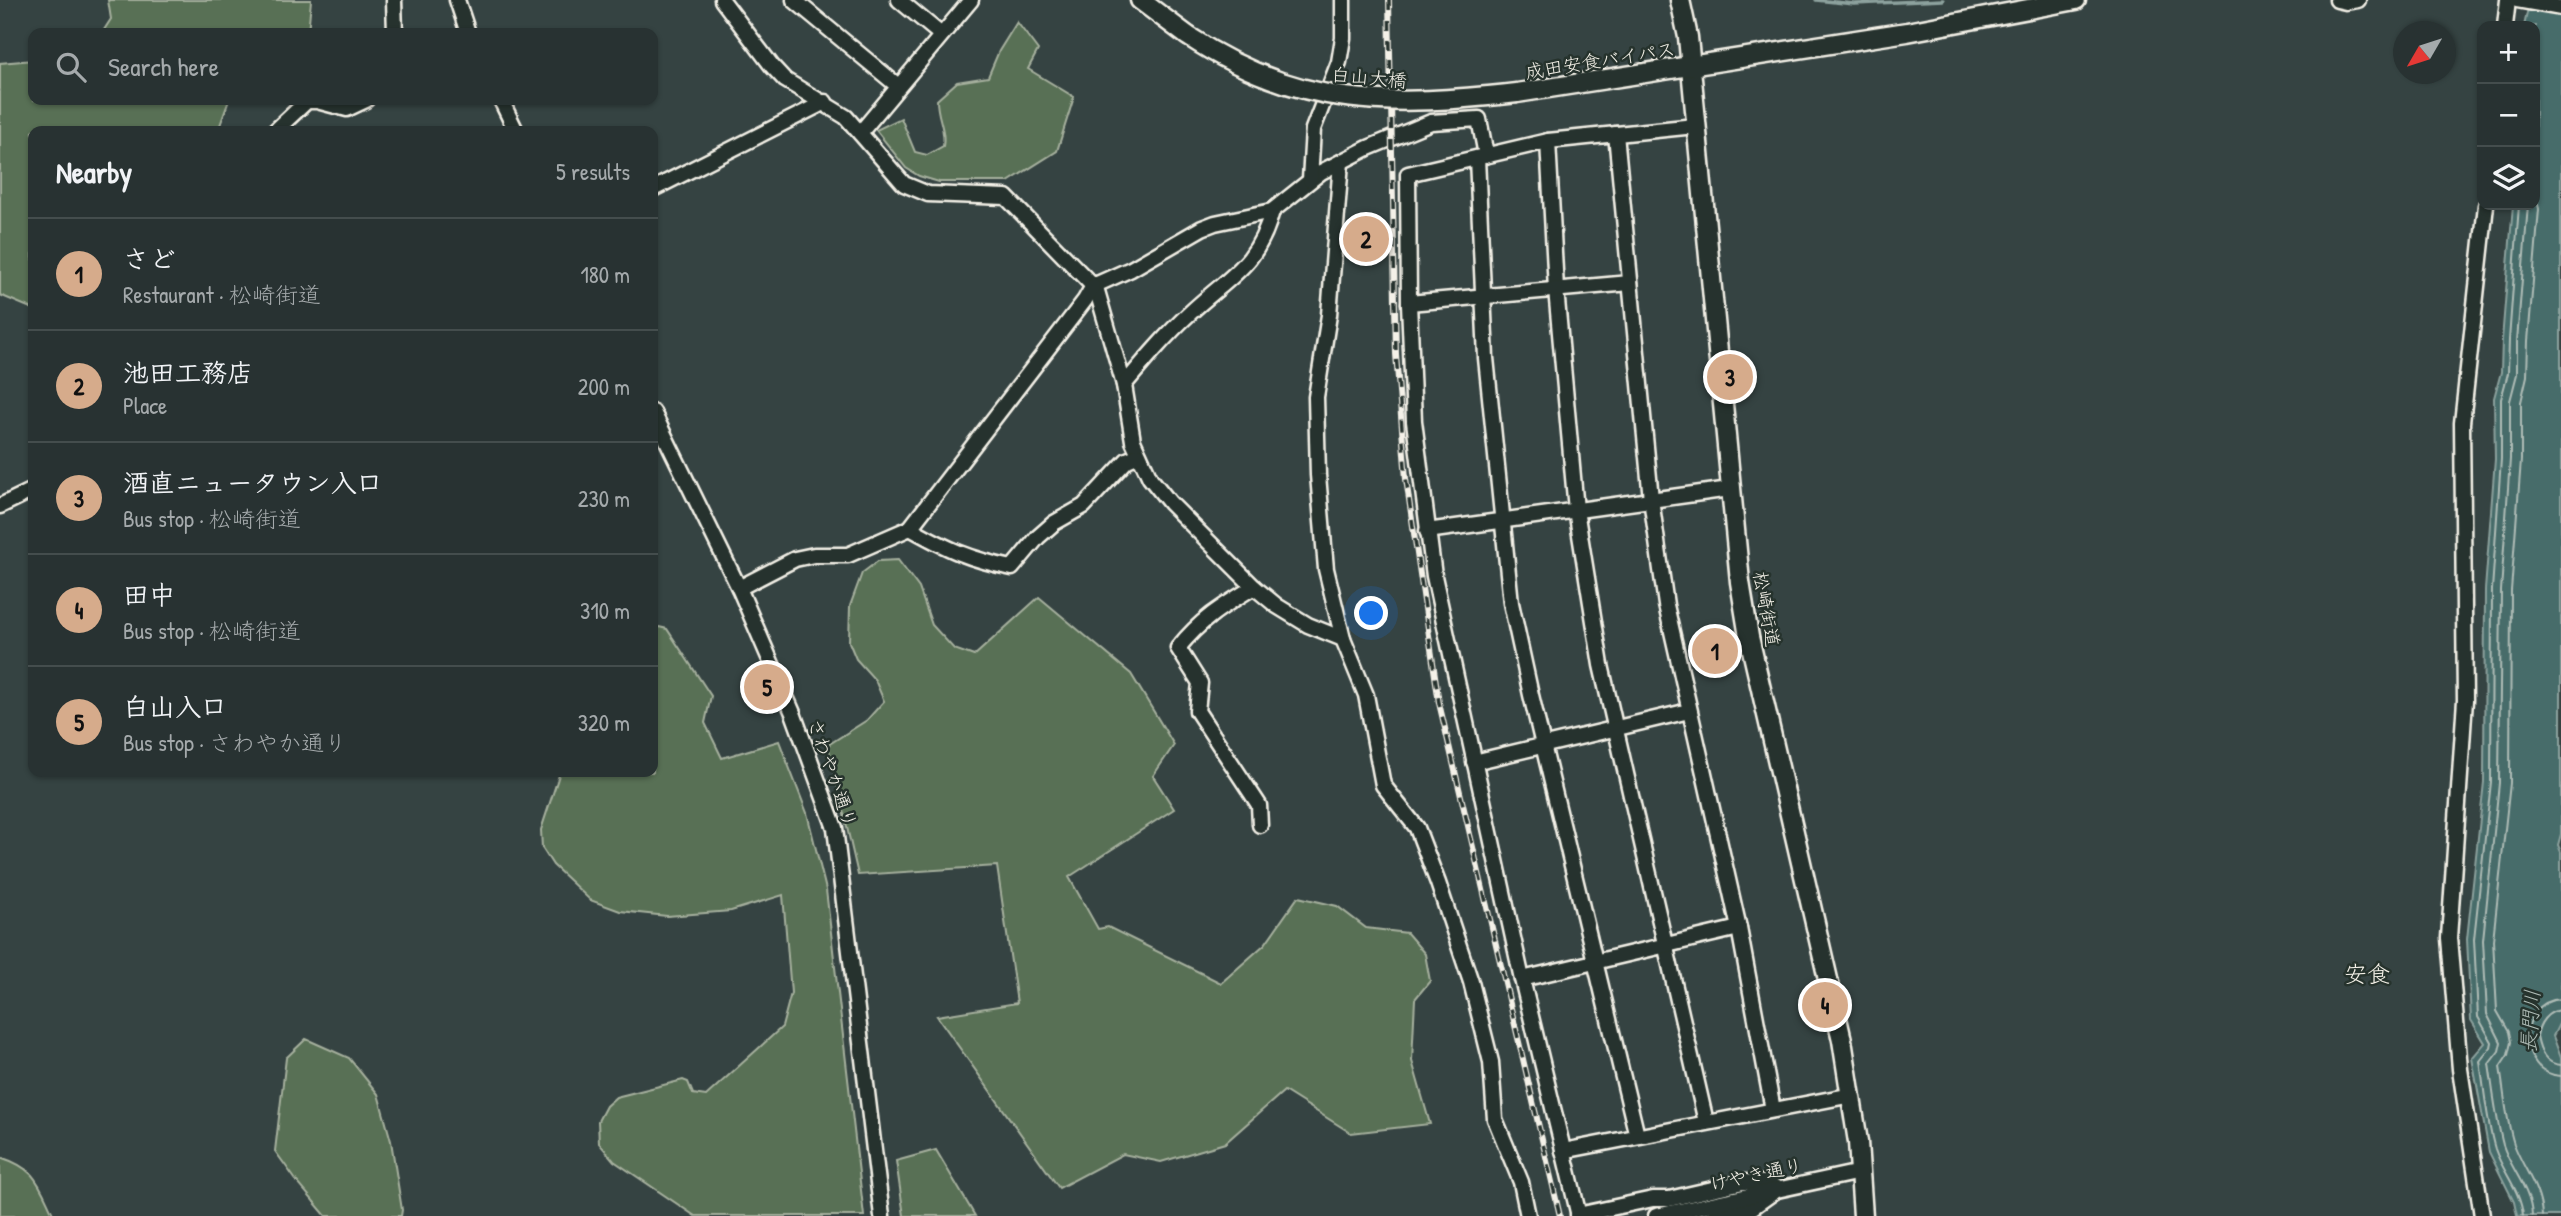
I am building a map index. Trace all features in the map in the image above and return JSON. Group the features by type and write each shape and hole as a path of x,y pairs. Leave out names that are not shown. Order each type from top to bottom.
{"main road":[{"name":"白山大橋","path":"1140,0 1214,53 1263,76 1313,92 1348,99 1444,101 1517,93"},
{"name":"松崎街道","path":"1681,0 1688,37 1740,582 1749,637 1814,912 1852,1095 1863,1216"},
{"name":"成田安食バイパス","path":"1517,93 1907,32 2076,0"}],"street":[{"path":"394,0 395,28"},
{"path":"457,0 466,28"},
{"path":"722,0 779,73 800,90 825,102 846,117 892,172 915,190 928,194 1006,197 1094,285 1124,385 1133,441 1150,478 1170,503 1254,587 1294,618 1343,639"},
{"path":"794,0 898,86"},
{"path":"899,0 940,34"},
{"path":"860,132 971,0"},
{"path":"1310,180 1313,129 1339,62 1343,38 1343,0"},
{"path":"2337,0 2358,0"},
{"path":"2506,21 2508,0"},
{"path":"2517,0 2561,8"},
{"path":"658,186 825,102"},
{"path":"280,126 303,105"},
{"path":"332,105 347,109 355,105"},
{"path":"503,105 513,126"},
{"path":"739,588 795,559 814,555 848,555 911,528 1094,285 1131,269 1202,228 1272,211 1310,180 1367,148 1431,122 1479,119 1486,358 1511,603 1637,1136"},
{"path":"1695,126 1548,141 1408,174 1409,303 1414,421 1427,531 1443,620 1522,979 1579,1215 1743,1182 1768,1183 1778,1189 1750,1212 1714,1216"},
{"path":"1616,134 1651,499 1666,605 1739,928 1773,1110"},
{"path":"1548,141 1556,289 1576,510 1601,665 1706,1122"},
{"path":"1342,162 1329,315 1316,397 1318,475 1326,569 1343,639 1366,695 1383,785 1417,828 1471,982 1491,1062 1495,1119 1521,1182 1528,1216"},
{"path":"2482,1216 2460,1069 2449,938 2465,700 2462,423 2485,210"},
{"path":"1124,385 1189,313 1247,264 1260,246 1272,211"},
{"path":"1409,303 1630,284"},
{"name":"さわやか通り","path":"658,422 739,588 793,713 835,828 883,1216"},
{"path":"911,528 951,551 1012,568 1038,537 1054,523 1084,506 1127,460 1139,455"},
{"path":"1427,531 1730,489"},
{"path":"0,506 28,492"},
{"path":"1254,587 1214,611 1195,627 1178,648 1200,683 1197,711 1259,805 1260,825"},
{"path":"1474,762 1689,711"},
{"path":"1522,979 1739,928"},
{"path":"1563,1151 1852,1095"},
{"name":"けやき通り","path":"1658,1216 1860,1172"}],"green space":[{"path":"108,0 311,0 308,28 105,28 111,19"},
{"path":"1017,22 1038,50 1028,69 1074,97 1057,151 1008,182 939,182 919,176 906,168 876,130 901,118 915,152 927,155 943,146 937,100 957,82 988,77 999,51"},
{"path":"28,60 28,105 227,105 220,126 28,126 28,307 0,295 0,63"},
{"path":"898,560 919,588 932,625 954,649 974,656 1039,597 1131,674 1174,745 1153,776 1174,809 1069,877 1098,929 1108,927 1221,983 1265,944 1298,897 1337,906 1366,928 1407,933 1425,954 1430,981 1415,999 1412,1061 1430,1124 1351,1133 1284,1091 1225,1143 1161,1162 1123,1154 1059,1188 937,1016 1017,1003 997,866 858,875 828,745 867,720 884,701 875,680 856,659 849,642 850,606 862,573 878,561"},
{"path":"658,628 667,629 711,696 705,723 722,758 779,741 807,813 826,890 864,1216 695,1216 614,1161 599,1143 598,1121 606,1106 616,1097 683,1080 688,1082 693,1094 706,1096 782,1027 791,993 783,895 731,911 667,916 620,911 590,900 553,865 542,848 541,830 558,777 658,777"},
{"path":"306,1039 349,1058 378,1094 391,1141 401,1216 326,1216 275,1151 286,1058"},
{"path":"936,1150 975,1216 904,1216 896,1161"},
{"path":"0,1157 29,1172 40,1186 54,1216 0,1216"}],"water":[{"name":"長門川","path":"2530,0 2561,0 2561,834 2558,845 2561,852 2561,1020 2553,1036 2561,1058 2561,1216 2517,1216 2514,1202 2489,1152 2472,1058 2485,1043 2471,1020 2467,939 2484,782 2485,590 2495,459 2494,398 2501,372 2513,210 2540,210 2540,21 2525,21"}],"waterway":[{"path":"1816,0 1854,4 1943,0"}],"railway":[{"path":"1389,0 1396,354 1406,479 1439,703 1560,1216"}],"place":[{"name":"池田工務店","path":"1366,239"},
{"name":"酒直ニュータウン入口","path":"1730,377"},
{"name":"さど","path":"1715,651"},
{"name":"白山入口","path":"767,687"},
{"name":"田中","path":"1825,1005"}],"district":[{"name":"安食","path":"2367,973"}]}
